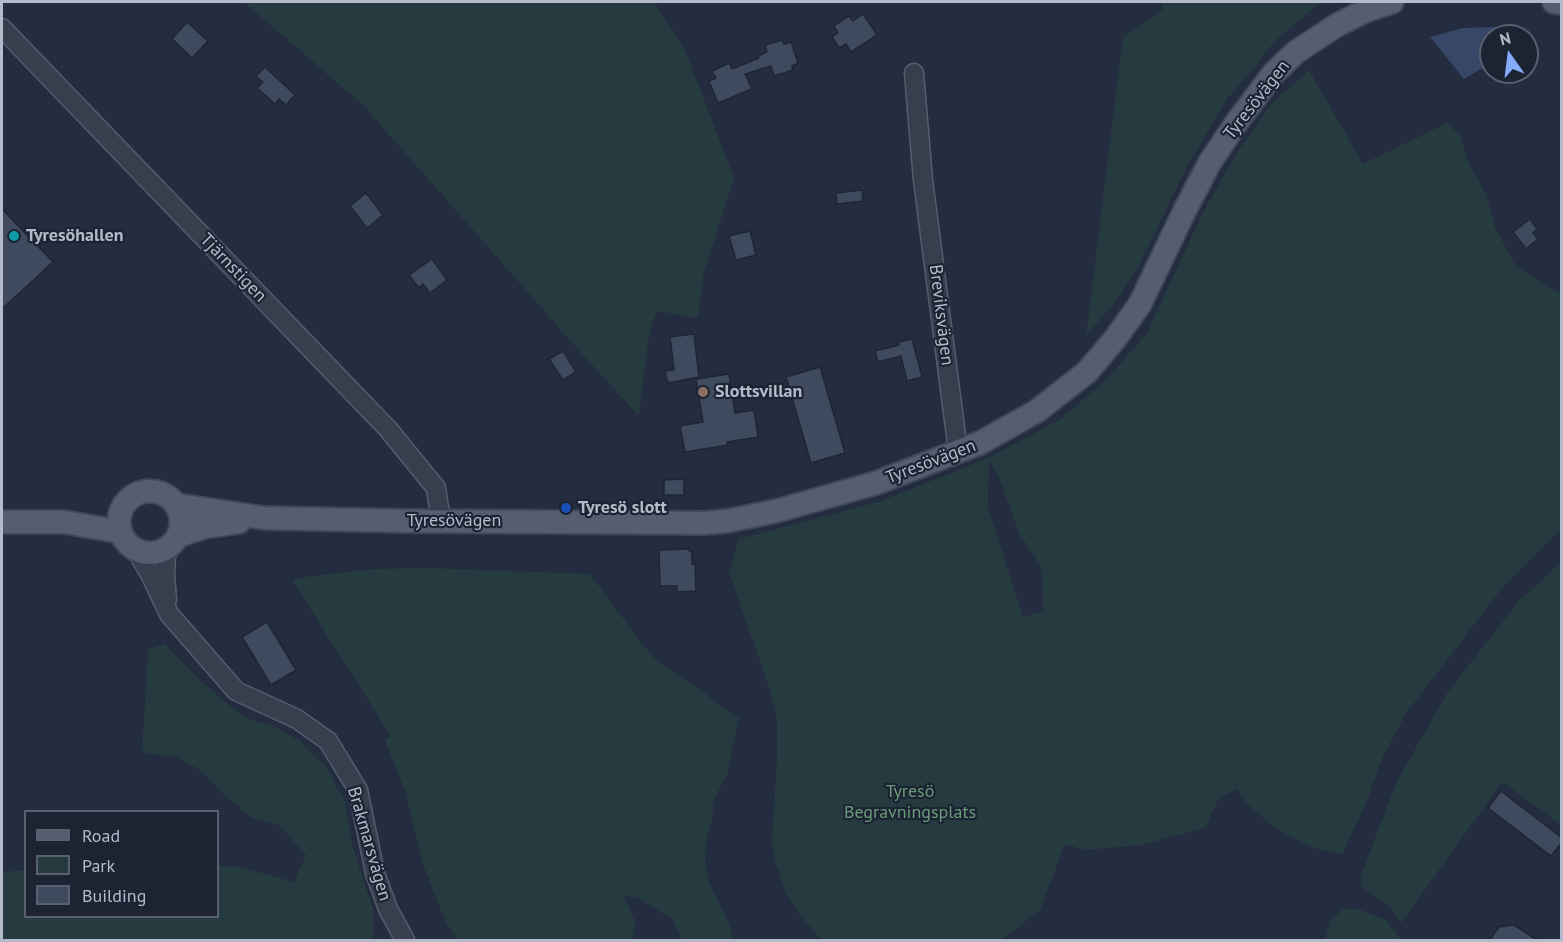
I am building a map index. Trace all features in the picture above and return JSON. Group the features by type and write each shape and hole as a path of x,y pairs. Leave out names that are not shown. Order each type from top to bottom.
{"main road":[{"name":"Tyresövägen","path":"64,522 123,507 135,495 150,491 161,492 176,505 264,518 705,523 776,511 876,483 980,443 1037,411 1087,372 1115,339 1140,304 1210,162 1273,74 1296,51 1337,25 1365,11 1392,2"},
{"path":"1554,2 1562,3"},
{"path":"175,540 181,522 176,505"},
{"path":"123,507 119,522 121,532 125,540 136,550"},
{"name":"Tyresövägen","path":"136,550 160,552 175,540 204,527 264,518"},
{"name":"Tyresövägen","path":"2,522 64,522 121,532"}],"street":[{"name":"Tjärnstigen","path":"2,28 388,429 436,488 441,521"},
{"name":"Breviksvägen","path":"914,73 923,180 957,451"},
{"path":"169,614 165,575 166,556 175,540"},
{"name":"Brakmarsvägen","path":"136,550 169,614 236,691 297,718 328,741 358,790 375,873 388,909 405,940"}],"green space":[{"path":"244,2 654,2 684,47 734,178 704,272 698,318 657,311 649,335 639,416 364,106"},
{"path":"1163,2 1321,2 1274,42 1227,99 1188,165 1139,265 1120,296 1086,336 1123,37 1162,10"},
{"name":"Tyresö Begravningsplats","path":"1309,70 1363,164 1447,123 1459,134 1470,166 1486,194 1495,227 1515,265 1549,288 1561,293 1561,528 1502,588 1405,715 1381,761 1365,806 1342,854 1313,848 1278,830 1250,807 1237,789 1219,798 1205,828 1141,845 1085,850 1065,844 1040,910 1002,940 825,940 819,937 787,896 776,865 772,842 777,718 767,681 729,572 739,539 881,501 988,458 1059,420 1108,378 1147,333 1202,214 1238,151 1271,104","holes":["989,459 1001,482 1019,533 1041,566 1043,611 1023,617 988,507"]},
{"path":"1561,562 1561,825 1502,782 1401,923 1391,908 1360,885 1362,873 1396,783 1447,693 1518,602"},
{"path":"429,568 590,574 658,662 695,685 716,703 739,718 727,775 714,799 705,862 709,882 728,921 734,940 681,940 672,919 638,898 624,895 635,922 633,940 459,940 446,923 422,862 406,794 385,740 391,736 292,580 373,569"},
{"path":"164,644 205,685 227,703 249,719 276,727 300,741 326,767 345,801 352,845 373,909 373,940 2,940 2,872 24,870 24,918 219,918 219,866 240,867 294,882 306,855 279,825 252,818 223,794 203,772 177,757 142,753 148,649"},
{"path":"1342,909 1358,909 1386,920 1401,940 1325,940 1330,922"}],"water":[{"path":"1463,28 1479,28 1479,70 1464,79 1430,37"}],"building":[{"path":"863,14 877,35 851,52 846,44 839,48 832,37 838,33 834,26 849,16 853,21"},
{"path":"187,22 208,41 192,58 172,39"},
{"path":"782,40 784,44 791,42 798,63 792,66 793,70 774,76 771,66 745,74 752,89 718,103 709,81 716,78 712,71 729,63 732,69 759,58 758,56 767,52 765,45"},
{"path":"265,67 295,95 286,105 279,99 275,104 257,88 263,82 256,76"},
{"path":"862,190 863,201 837,204 836,193"},
{"path":"366,193 383,215 367,228 350,206"},
{"name":"Tyresöhallen","path":"2,209 53,262 2,309"},
{"path":"1530,219 1537,229 1533,233 1538,239 1526,249 1513,232"},
{"path":"750,231 756,255 736,260 729,236"},
{"path":"432,259 447,280 430,293 423,284 419,288 409,275"},
{"path":"694,334 699,377 668,383 665,371 674,370 670,337"},
{"path":"912,339 922,377 907,381 901,356 878,362 875,351"},
{"path":"563,351 576,372 563,380 549,359"},
{"path":"820,367 845,453 811,463 786,377"},
{"path":"729,374 735,413 754,410 758,437 685,452 680,426 703,422 696,379"},
{"path":"684,479 684,495 664,495 664,480"},
{"path":"688,549 692,553 692,564 695,564 696,591 677,592 677,586 660,586 659,550"},
{"path":"267,622 296,670 271,685 242,637"},
{"path":"1501,791 1562,838 1562,842 1551,856 1488,808"},
{"path":"1514,925 1537,940 1490,940 1499,927"}],"place":[{"name":"Tyresöhallen","path":"14,236"},
{"name":"Slottsvillan","path":"703,392"},
{"name":"Tyresö slott","path":"566,508"}]}
